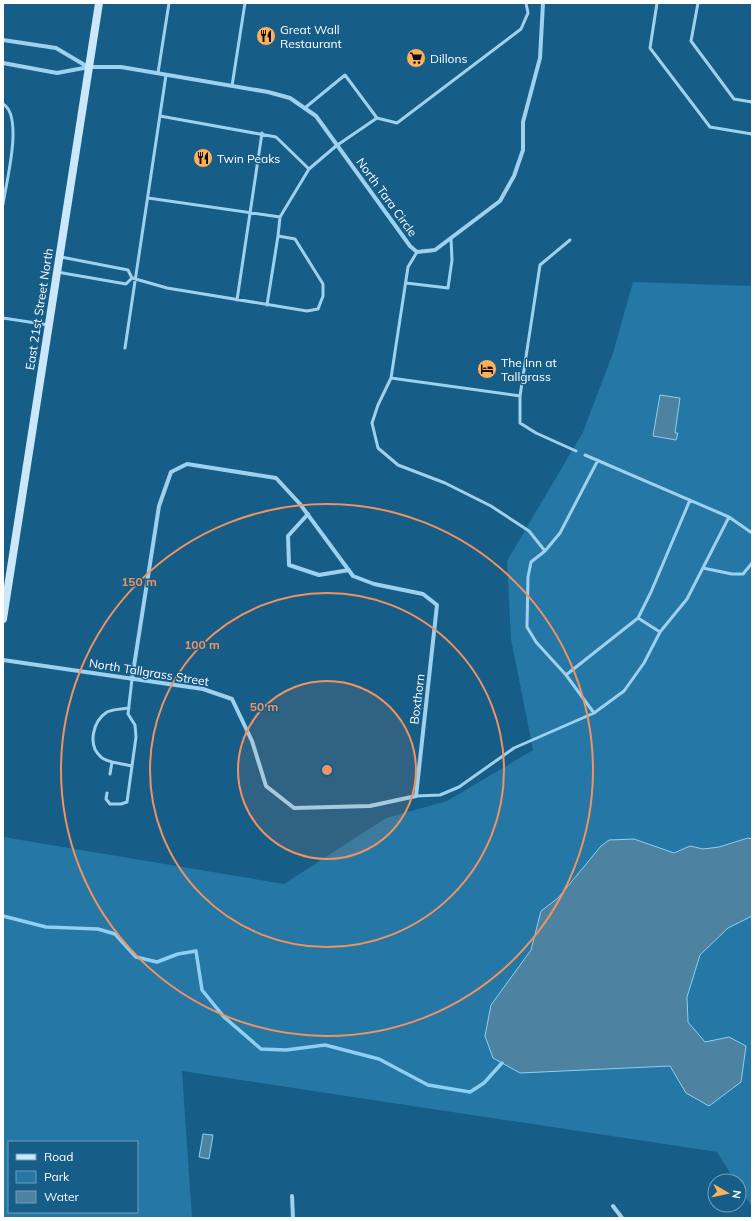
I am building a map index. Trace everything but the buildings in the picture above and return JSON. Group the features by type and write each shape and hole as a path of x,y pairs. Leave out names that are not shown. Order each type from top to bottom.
{"main road":[{"name":"East 21st Street North","path":"3,619 99,3"}],"street":[{"name":"North Tara Circle","path":"3,63 57,73 89,67 121,67 232,86 290,98 306,107 321,122 336,146 410,246 417,252 435,250 500,201 514,176 523,150 522,122 540,58 543,3"},
{"path":"3,40 56,48 89,67"},
{"path":"132,679 159,506 171,472 187,464 276,478 308,514 349,570 319,575 289,564 288,536 308,514"},
{"name":"Boxthorn","path":"349,570 353,576 374,584 423,594 437,605 416,796"},
{"name":"North Tallgrass Street","path":"3,660 203,689 232,699 252,741 266,786 294,808 370,806 416,796"},
{"path":"292,1196 293,1218"},
{"path":"613,1206 622,1218"}],"lane":[{"path":"158,73 169,3"},
{"path":"232,86 245,3"},
{"path":"306,107 344,75 377,118 397,124 521,29 528,12 526,3"},
{"path":"657,3 650,48 710,127 752,134"},
{"path":"698,3 691,41 734,99 752,102"},
{"path":"125,348 134,279 148,198 166,75"},
{"path":"3,104 6,106 14,121 13,143 3,204"},
{"path":"160,116 262,133 276,137 309,169"},
{"path":"267,305 280,217 309,169 336,146 377,118"},
{"path":"236,300 262,133"},
{"path":"148,198 280,217"},
{"path":"60,256 128,270 134,279 167,288 307,311 318,308 323,296 323,284 295,239 278,236"},
{"path":"406,283 448,288 452,260 451,238"},
{"path":"570,240 540,264 520,396 520,423 536,433 576,451"},
{"path":"417,252 408,267 391,378 378,404 372,423 378,448 398,465 445,483 491,506 529,531 545,551"},
{"path":"57,272 126,284 134,279"},
{"path":"3,318 49,325"},
{"path":"391,378 520,396"},
{"path":"585,455 729,517 752,532"},
{"path":"594,713 566,675 536,642 527,626 528,577 531,562 545,551 560,532 598,460"},
{"path":"566,675 638,618 690,500"},
{"path":"416,796 440,795 459,787 514,748 594,713 624,691 644,663 660,632 687,599 729,517"},
{"path":"703,568 732,574 743,574 752,563"},
{"path":"638,618 660,632"},
{"path":"107,792 106,799 110,804 121,804 127,802 136,737 135,725 128,714 132,679"},
{"path":"129,708 108,711 96,722 92,736 94,747 101,758 132,766"},
{"path":"110,774 112,762"}],"green space":[{"path":"633,282 752,286 752,1207 747,1199 747,1173 730,1173 717,1152 182,1071 192,1218 3,1218 3,837 284,884 386,818 447,801 533,750 511,639 507,561 583,432 613,353"}],"water":[{"path":"660,395 680,398 675,433 678,433 676,440 653,436"},
{"path":"748,838 752,839 752,916 728,928 700,955 687,997 688,1022 705,1042 729,1037 746,1046 741,1082 709,1106 686,1093 670,1066 520,1073 493,1058 485,1036 491,1005 531,950 541,911 558,898 601,846 609,840 634,839 674,853 690,846 703,849 719,847"},
{"path":"203,1134 213,1135 209,1159 199,1157"}],"waterway":[{"path":"3,916 46,927 98,929 115,934 136,957 157,962 178,954 196,951 202,990 224,1017 261,1049 286,1050 325,1045 379,1059 428,1085 470,1092 484,1083 502,1063"}],"place":[{"name":"Great Wall Restaurant","path":"266,36"},
{"name":"Dillons","path":"416,58"},
{"name":"Twin Peaks","path":"203,158"},
{"name":"The Inn at Tallgrass","path":"487,369"}]}
